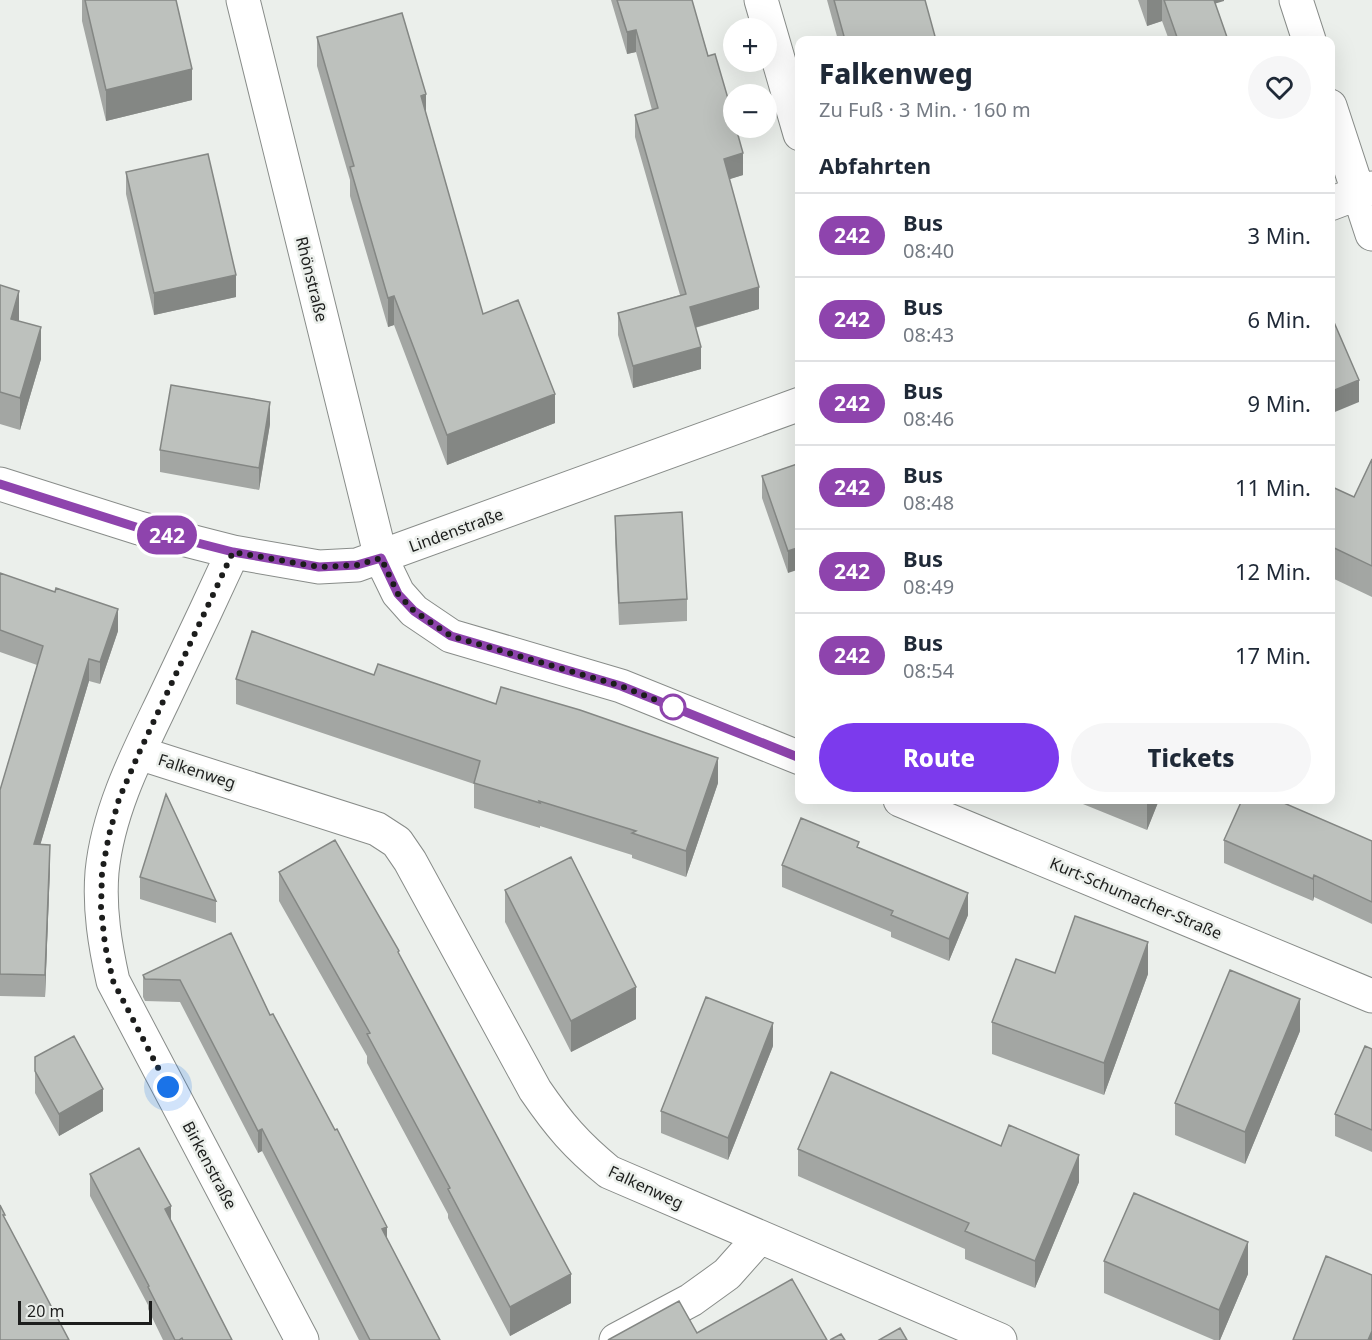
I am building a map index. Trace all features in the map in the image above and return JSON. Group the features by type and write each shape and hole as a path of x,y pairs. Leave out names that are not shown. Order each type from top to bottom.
{"street":[{"name":"Rhönstraße","path":"243,0 381,558"},
{"path":"761,0 795,117"},
{"path":"1296,0 1308,36"},
{"path":"1335,125 1354,195 1372,234"},
{"name":"Lindenstraße","path":"0,484 139,528 233,552 319,567 357,565 795,406"},
{"name":"Birkenstraße","path":"233,552 119,799 102,872 101,908 105,945 113,981 302,1340"},
{"path":"381,558 398,594 414,611 451,636 621,686 795,756"},
{"name":"Falkenweg","path":"139,753 377,829 397,842 414,868 535,1090 556,1121 581,1149 609,1172 1000,1340"},
{"name":"Kurt-Schumacher-Straße","path":"910,804 1372,996"},
{"path":"616,1340 700,1293 728,1274 760,1237"}],"building":[{"path":"85,0 176,0 192,69 106,90"},
{"path":"617,0 692,0 708,56 715,54 724,84 723,138 739,138 743,153 724,159 759,287 690,307 701,347 633,366 618,313 686,294 635,115 658,108 636,30 627,32"},
{"path":"834,0 925,0 935,36 844,36"},
{"path":"1164,0 1214,0 1227,36 1177,36"},
{"path":"402,13 426,94 421,96 483,314 518,300 555,394 447,435 394,296 388,298 350,167 354,166 317,37"},
{"path":"208,154 236,275 154,293 126,172"},
{"path":"0,285 19,291 11,319 41,327 20,398 0,392"},
{"path":"1335,325 1359,380 1335,390"},
{"path":"171,385 270,402 259,468 160,450"},
{"path":"1372,459 1372,566 1335,548 1335,488 1354,497"},
{"path":"795,465 795,549 788,551 762,476"},
{"path":"682,512 687,599 619,603 615,516"},
{"path":"0,573 55,592 56,588 118,609 100,662 89,659 34,844 50,845 45,975 0,974 0,790 43,646 0,630"},
{"path":"252,631 374,675 378,664 496,704 501,687 580,710 718,758 686,851 632,833 636,831 474,783 480,761 236,679"},
{"path":"166,794 216,901 140,877"},
{"path":"1240,804 1286,804 1372,841 1372,902 1314,875 1313,879 1224,840"},
{"path":"801,818 859,842 857,847 968,893 949,939 891,915 893,911 782,865"},
{"path":"335,840 399,951 571,1274 510,1307 448,1189 450,1188 367,1034 370,1033 279,872"},
{"path":"571,857 636,987 571,1021 505,890"},
{"path":"1075,916 1148,942 1104,1063 992,1022 1016,959 1055,973"},
{"path":"231,933 270,1015 273,1014 335,1130 337,1129 387,1227 382,1229 440,1340 370,1340 262,1129 258,1131 180,980 145,979 143,975"},
{"path":"1230,970 1300,999 1245,1132 1175,1103"},
{"path":"706,997 773,1023 728,1138 661,1111"},
{"path":"74,1036 103,1089 59,1114 35,1071 35,1057"},
{"path":"1365,1046 1372,1049 1372,1130 1335,1114"},
{"path":"831,1072 1001,1146 1009,1125 1079,1155 1035,1261 965,1231 969,1223 798,1149"},
{"path":"139,1148 171,1206 165,1209 232,1340 183,1340 182,1338 175,1340 90,1174"},
{"path":"1134,1193 1248,1242 1219,1310 1104,1261"},
{"path":"0,1205 5,1215 3,1215 69,1340 0,1340"},
{"path":"1326,1256 1372,1275 1372,1331 1368,1340 1293,1340"},
{"path":"792,1279 827,1340 608,1340 679,1301 697,1333"},
{"path":"900,1328 907,1340 879,1340"},
{"path":"841,1334 845,1340 830,1340"}],"bus line":[{"name":"242","path":"0,484 139,528 233,552 319,567 357,565 381,558 398,594 414,611 451,636 621,686 795,756"}],"route":[{"path":"168,1087 113,981 105,945 101,908 102,872 119,799 233,552 319,567 357,565 381,558 398,594 414,611 451,636 621,686 681,710 673,707"}]}
